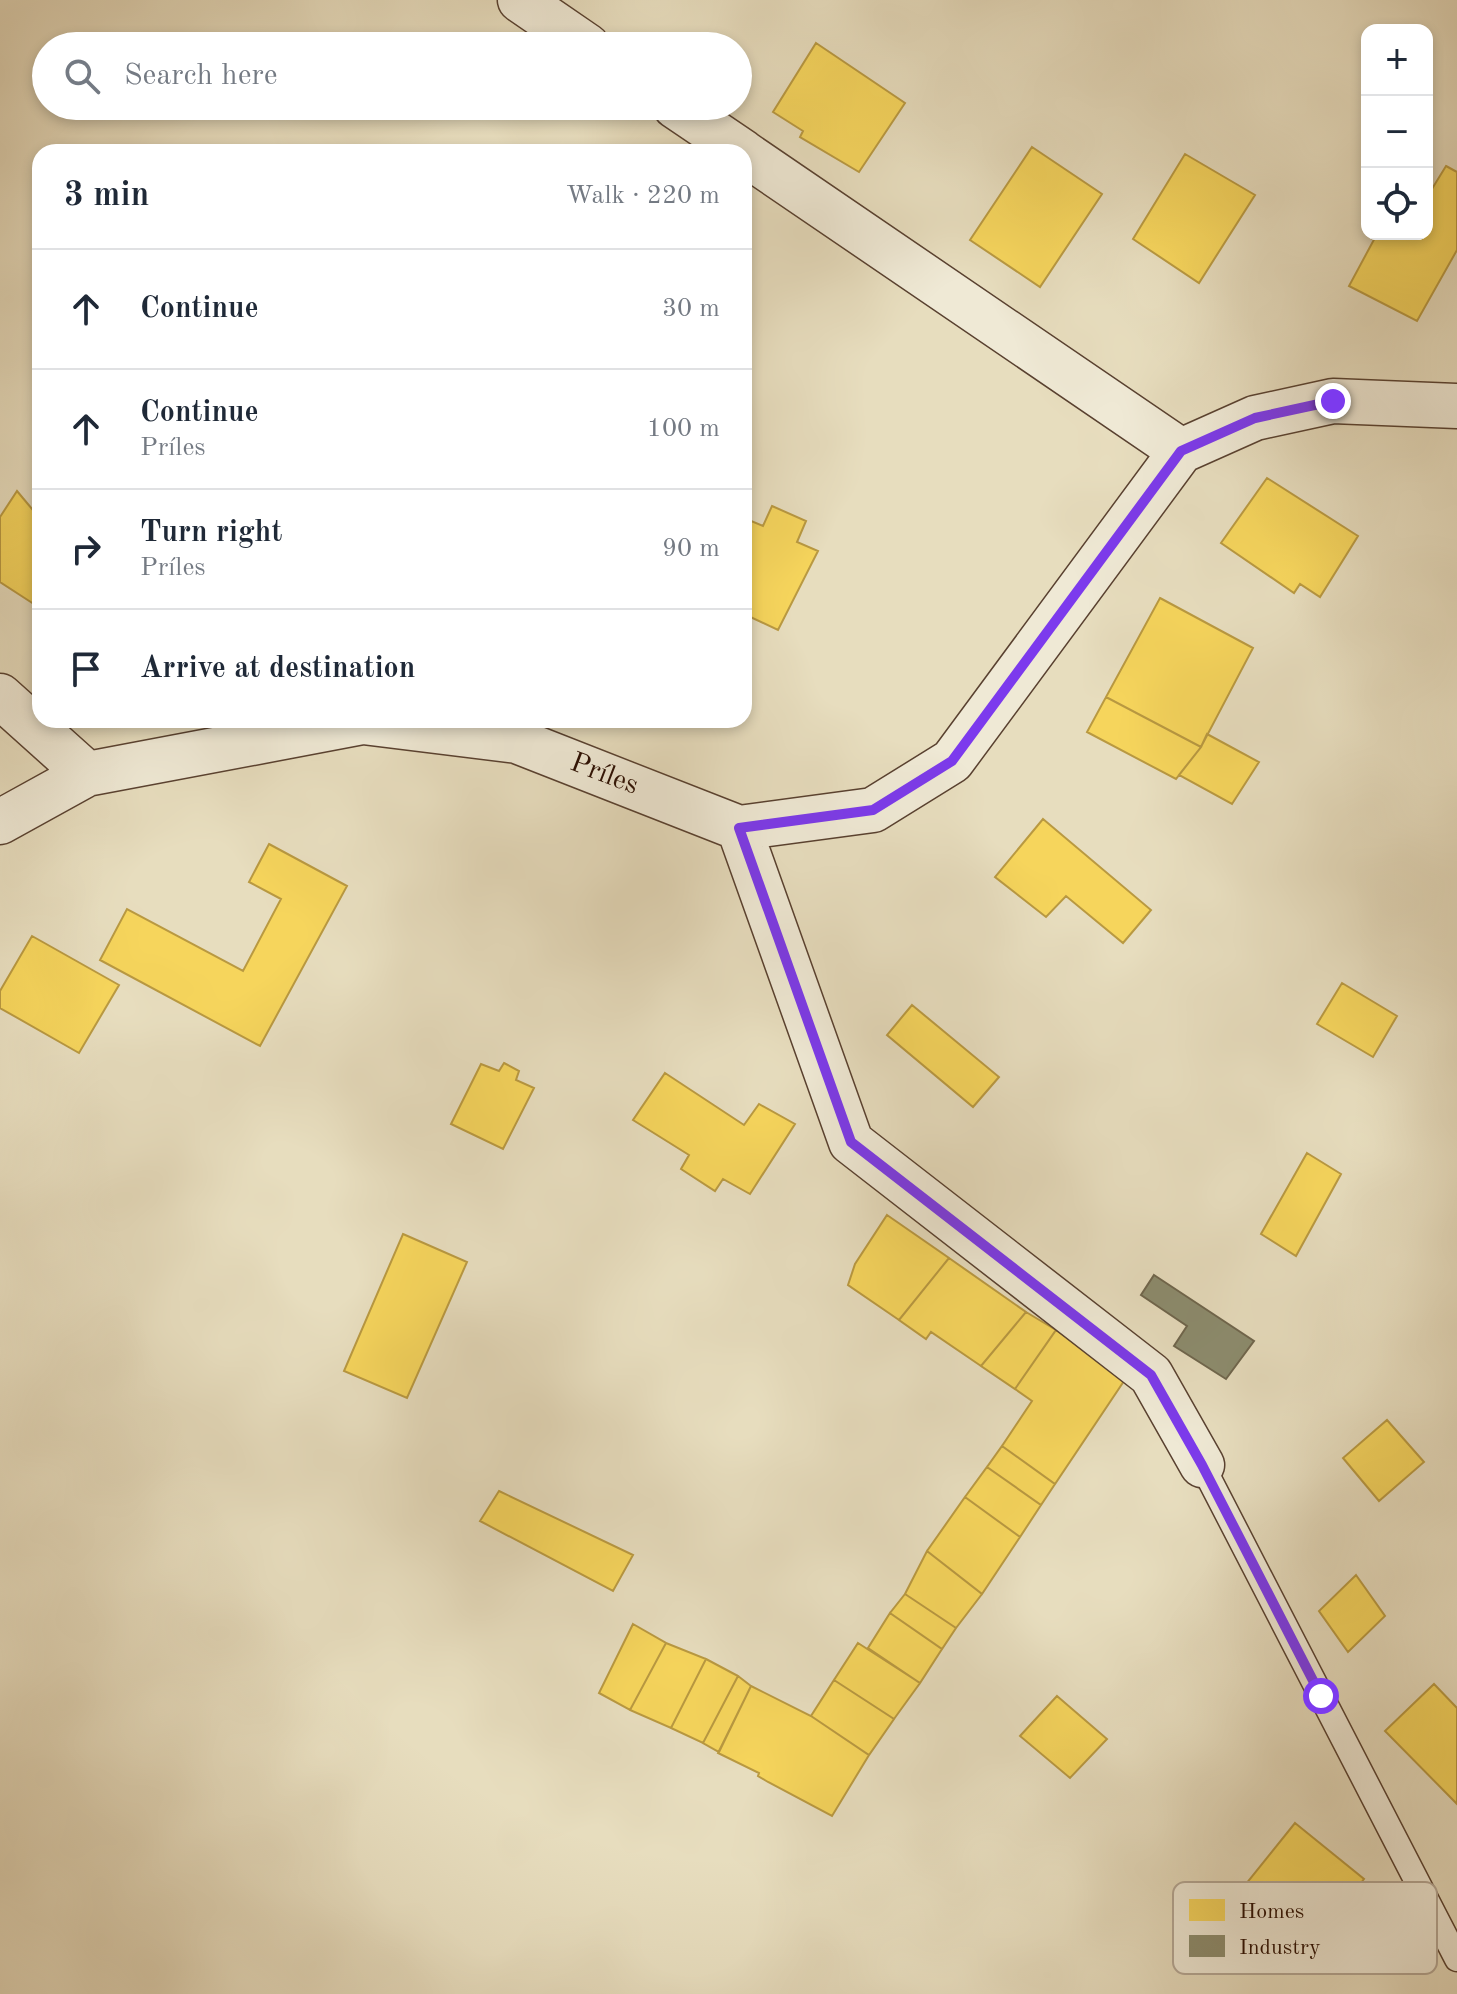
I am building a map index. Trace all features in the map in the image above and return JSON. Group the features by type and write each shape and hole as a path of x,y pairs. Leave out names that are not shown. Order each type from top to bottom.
{"street":[{"path":"520,0 567,32"},
{"path":"696,120 731,144"},
{"path":"752,158 1181,451"},
{"name":"Príles","path":"412,728 517,741 739,828 873,810 952,761 1181,451 1255,418 1333,401 1457,406"},
{"path":"0,696 32,725"},
{"path":"36,728 87,774"},
{"name":"Príles","path":"0,822 87,774 331,728"},
{"path":"739,828 851,1142 1151,1375 1202,1465"}],"lane":[{"path":"1202,1465 1417,1882"},
{"path":"1437,1920 1457,1959"}],"building: Homes":[{"path":"816,43 905,103 859,172 800,137 803,131 773,112"},
{"path":"1032,147 1102,194 1040,287 970,240"},
{"path":"1185,154 1255,195 1199,283 1133,239"},
{"path":"1446,166 1457,172 1457,250 1417,321 1349,286 1374,240 1433,240 1433,187"},
{"path":"1267,478 1358,536 1320,597 1300,584 1294,593 1221,543"},
{"path":"17,491 32,509 32,603 0,582 0,517"},
{"path":"772,506 806,521 797,542 818,551 778,630 752,618 752,521 763,526"},
{"path":"1160,598 1253,648 1201,747 1106,697"},
{"path":"1106,697 1201,747 1176,779 1087,732"},
{"path":"1207,734 1259,762 1232,804 1179,775"},
{"path":"1043,819 1151,910 1123,943 1066,896 1046,917 995,877"},
{"path":"269,844 347,886 260,1046 100,960 127,909 243,971 281,899 249,882"},
{"path":"32,936 119,985 79,1053 0,1008 0,991"},
{"path":"1342,983 1397,1016 1373,1057 1317,1024"},
{"path":"912,1005 999,1077 973,1107 887,1035"},
{"path":"504,1063 519,1071 516,1080 534,1088 503,1149 451,1124 481,1064 499,1071"},
{"path":"665,1073 744,1125 759,1104 795,1124 750,1194 723,1179 715,1191 681,1169 689,1155 633,1120"},
{"path":"1307,1153 1341,1174 1296,1256 1261,1234"},
{"path":"887,1215 949,1258 899,1320 848,1285 855,1264"},
{"path":"403,1234 467,1262 407,1398 344,1371"},
{"path":"949,1258 1026,1312 981,1366 931,1332 926,1339 899,1320"},
{"path":"1026,1312 1056,1330 1015,1389 981,1366"},
{"path":"1056,1330 1126,1378 1055,1484 1002,1446 1032,1401 1015,1389"},
{"path":"1387,1420 1424,1462 1379,1501 1343,1458"},
{"path":"1002,1446 1055,1484 1041,1505 987,1467"},
{"path":"987,1467 1041,1505 1020,1537 965,1497"},
{"path":"499,1491 633,1555 613,1591 480,1521"},
{"path":"965,1497 1020,1537 982,1594 927,1551"},
{"path":"927,1551 982,1594 956,1628 905,1594"},
{"path":"1356,1575 1385,1616 1348,1652 1319,1611"},
{"path":"905,1594 956,1628 942,1649 890,1613"},
{"path":"890,1613 942,1649 920,1683 868,1648"},
{"path":"633,1624 666,1643 630,1710 599,1693"},
{"path":"666,1643 706,1659 671,1728 630,1710"},
{"path":"858,1643 920,1683 894,1719 834,1680"},
{"path":"706,1659 738,1676 703,1743 671,1728"},
{"path":"738,1676 751,1686 719,1752 703,1743"},
{"path":"834,1680 894,1719 869,1755 811,1716"},
{"path":"1434,1684 1457,1708 1457,1804 1385,1731"},
{"path":"751,1686 811,1716 869,1755 832,1816 718,1753"},
{"path":"1057,1696 1107,1739 1070,1778 1020,1736"},
{"path":"1295,1823 1364,1879 1362,1882 1247,1882"}],"building: Industry":[{"path":"1154,1275 1254,1341 1226,1379 1174,1346 1187,1326 1141,1295"}],"route":[{"path":"1321,1696 1202,1465 1151,1375 851,1142 739,828 873,810 952,761 1181,451 1255,418 1333,401"}]}
